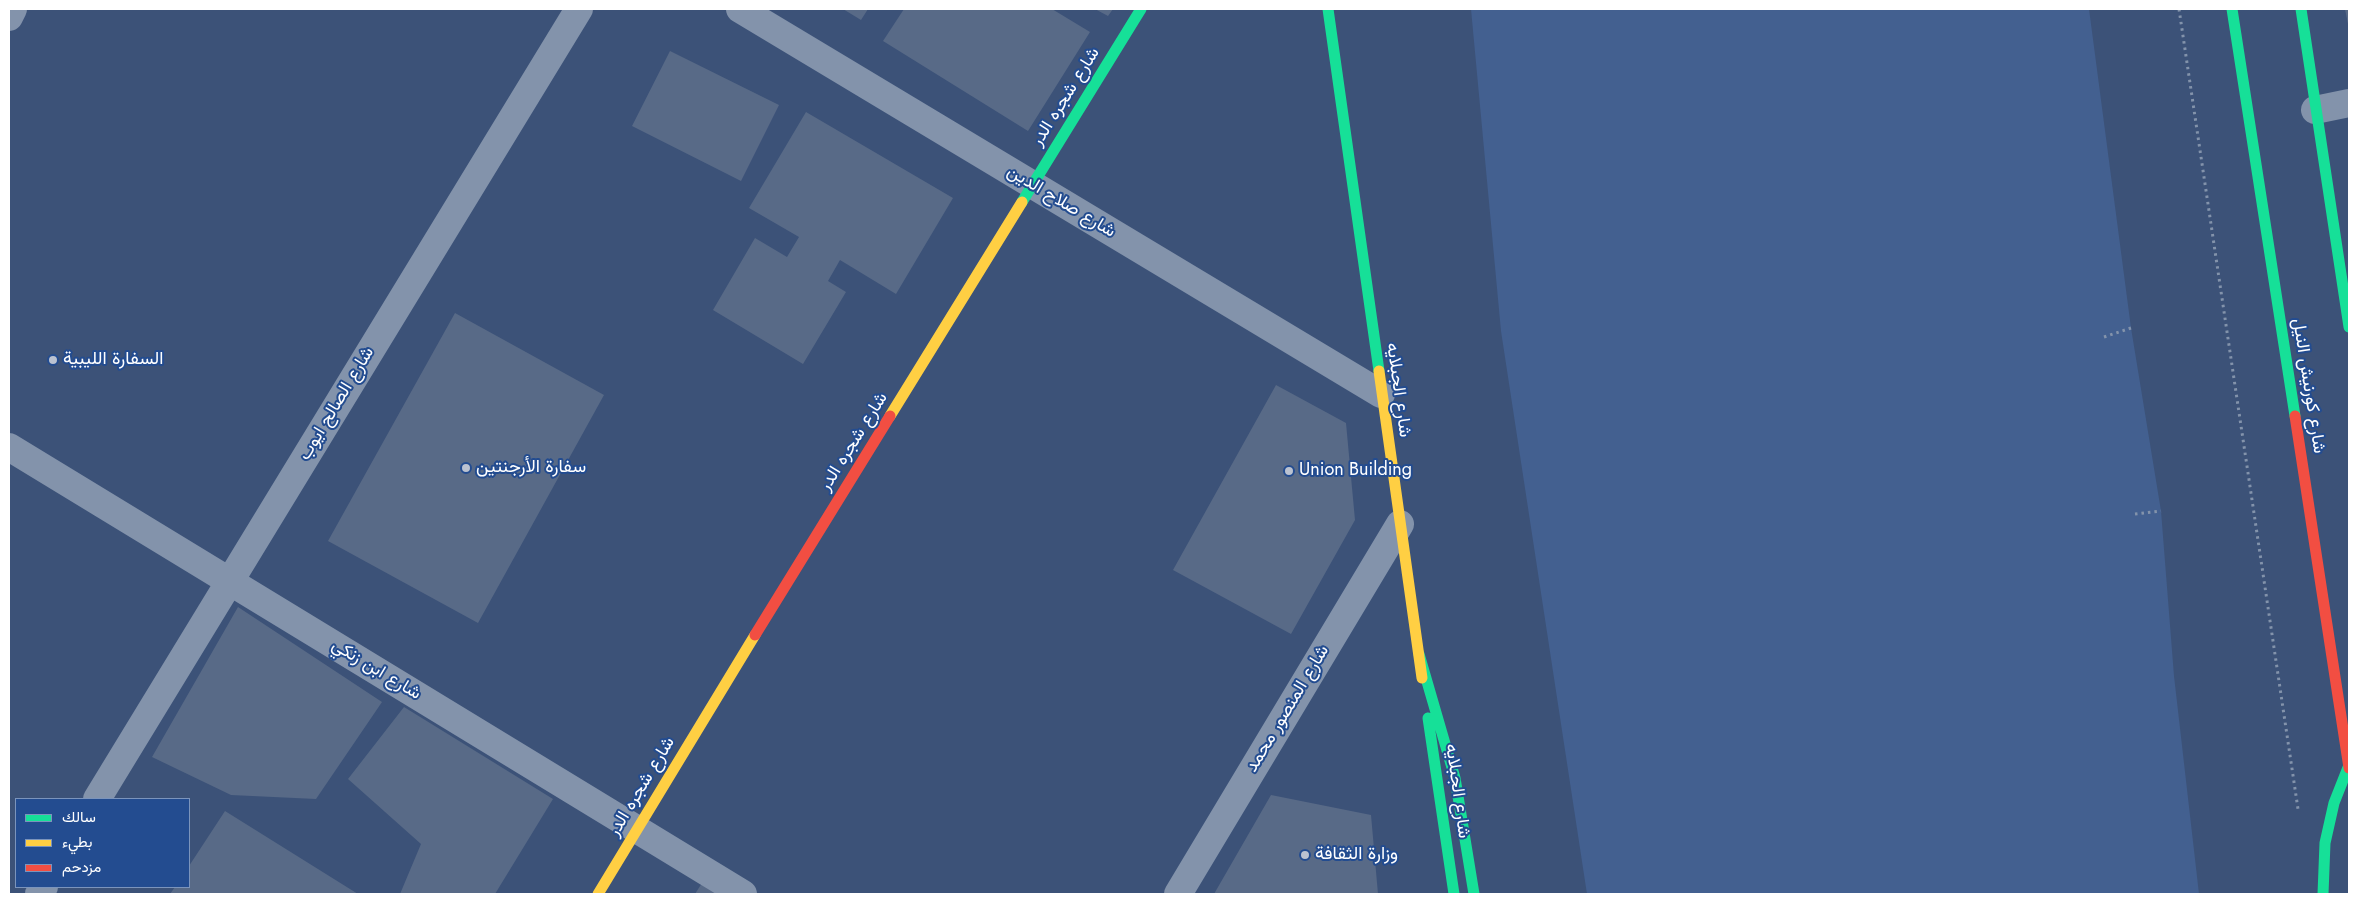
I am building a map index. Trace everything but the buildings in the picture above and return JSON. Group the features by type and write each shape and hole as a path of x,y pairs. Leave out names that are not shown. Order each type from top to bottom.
{"main road":[{"name":"شارع شجره الدر","path":"598,894 636,829 1141,9"},
{"name":"شارع الجبلايه","path":"1328,9 1381,394 1454,894"},
{"name":"شارع كورنيش النيل","path":"2232,9 2349,766"},
{"path":"2301,9 2349,327"},
{"path":"1419,654 1455,778 1474,894"},
{"path":"2323,894 2325,843 2334,803 2349,766"}],"street":[{"path":"9,17 13,9"},
{"name":"شارع الصالح ايوب","path":"98,798 579,9"},
{"name":"شارع صلاح الدين","path":"740,9 1381,394"},
{"path":"2315,110 2349,103"},
{"name":"شارع ابن زنكي","path":"9,447 743,894"},
{"name":"شارع المنصور محمد","path":"1178,894 1400,524"}],"path":[{"path":"2179,9 2300,829 2325,843"},
{"path":"2104,337 2131,328"},
{"path":"2135,514 2161,511"}],"water":[{"path":"1471,9 2089,9 2131,328 2161,511 2174,676 2199,894 1587,894 1501,331"}],"traffic: fast":[{"path":"1022,202 1141,9"},
{"path":"1328,9 1379,371"},
{"path":"2232,9 2295,416"},
{"path":"2301,9 2349,327"},
{"path":"1419,654 1455,778 1474,894"},
{"path":"1428,718 1454,894"},
{"path":"2323,894 2325,843 2334,803 2349,765"}],"traffic: slow":[{"path":"890,416 1022,202"},
{"path":"1379,371 1422,678"},
{"path":"598,894 755,635"}],"traffic: jam":[{"path":"755,635 890,416"},
{"path":"2295,416 2349,768"}],"place":[{"name":"السفارة الليبية","path":"53,360"},
{"name":"سفارة الأرجنتين","path":"466,468"},
{"name":"Union Building","path":"1289,471"},
{"name":"وزارة الثقافة","path":"1305,855"}]}
